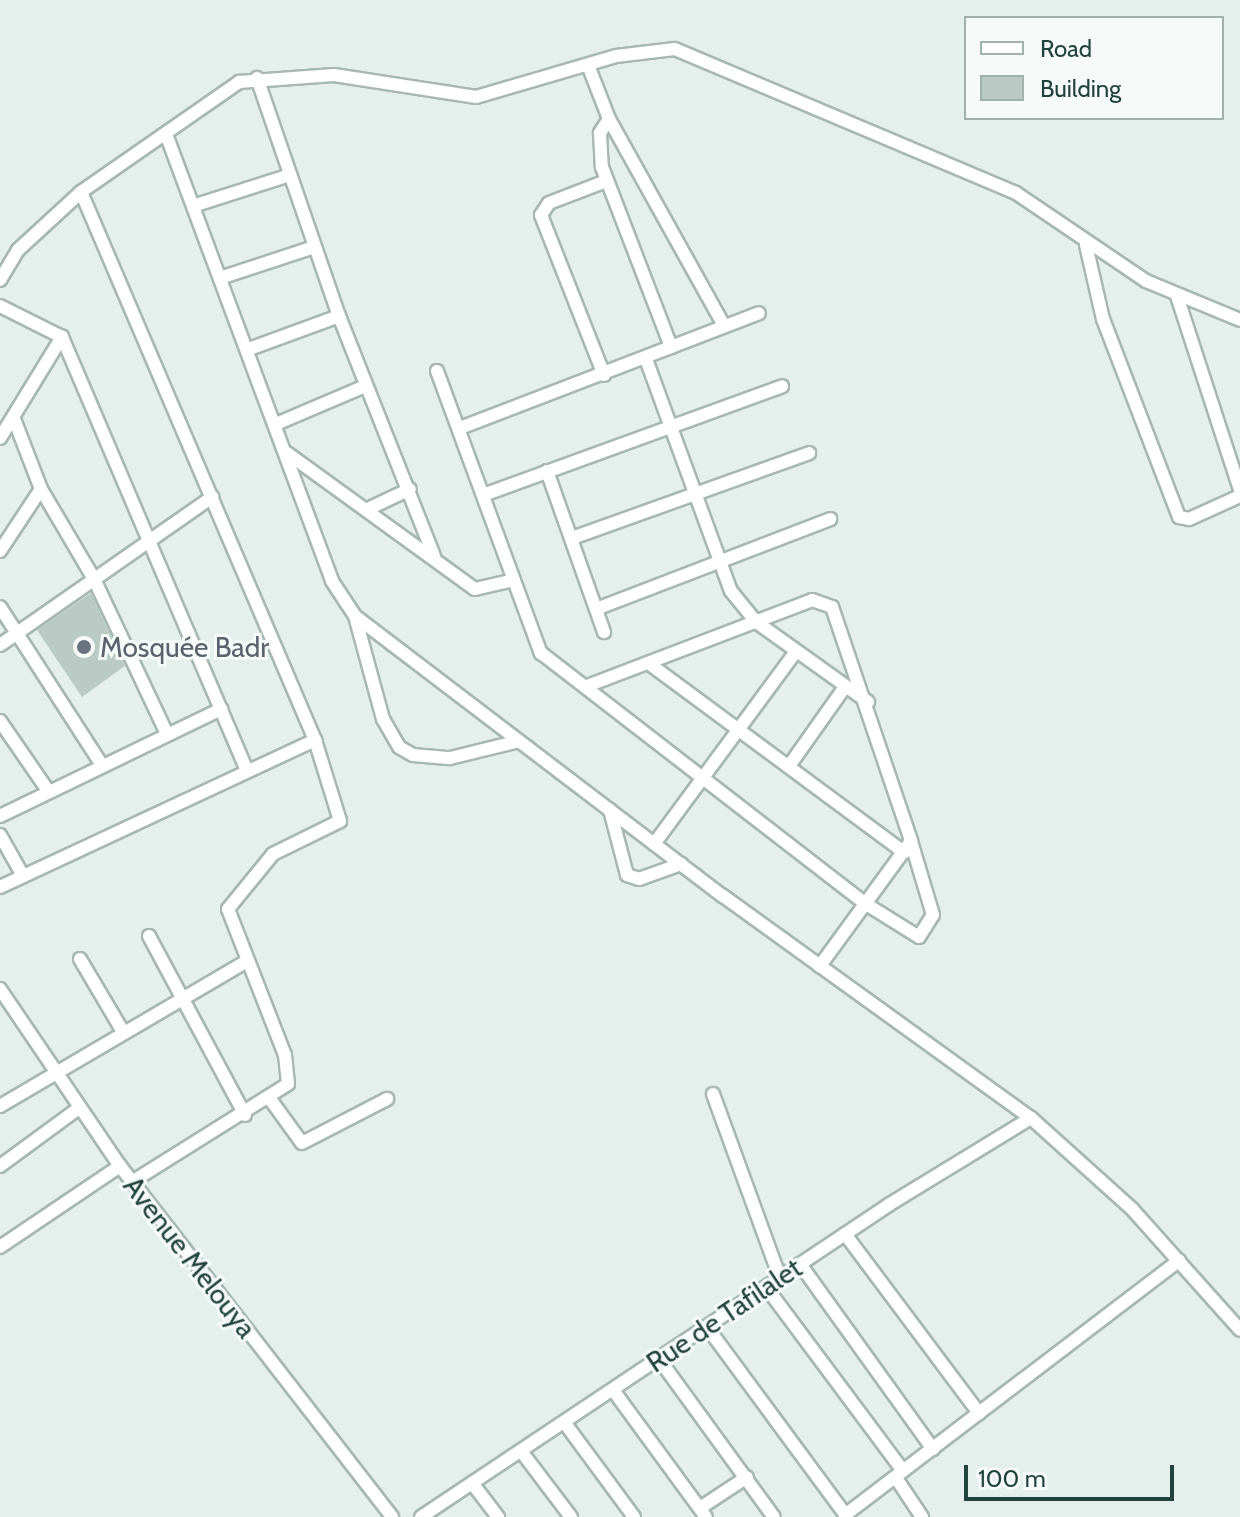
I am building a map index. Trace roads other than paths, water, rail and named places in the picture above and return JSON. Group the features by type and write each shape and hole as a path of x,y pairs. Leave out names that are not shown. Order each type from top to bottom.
{"street":[{"path":"0,280 18,250 81,192 239,82 257,78 334,75 476,97 649,48 708,58 1016,193 1086,245 1177,296 1240,320"},
{"path":"588,65 609,119 724,326"},
{"path":"257,78 339,316 434,556"},
{"path":"609,119 599,146 606,181 671,347"},
{"path":"166,134 223,277 332,581 355,616 383,719 399,747 413,755 450,758 519,741"},
{"path":"196,205 290,175"},
{"path":"604,375 541,215 549,203 606,181"},
{"path":"81,192 315,740 340,821 273,854 234,896 228,920 289,1070 288,1084 245,1115 132,1182"},
{"path":"1086,245 1103,319 1179,517 1240,493 1177,296"},
{"path":"223,277 314,247"},
{"path":"0,306 62,337 246,768"},
{"path":"460,428 759,313"},
{"path":"249,349 339,316"},
{"path":"0,438 62,337"},
{"path":"646,359 731,591 755,621 795,653 869,703"},
{"path":"437,371 486,494 536,647 699,777 866,904 914,937 922,936 933,915 908,846 869,703 832,607 812,600 651,665 587,686"},
{"path":"276,424 365,386"},
{"path":"486,494 668,423 782,386"},
{"path":"14,419 41,489 94,579 166,732"},
{"path":"286,453 370,508 475,589 514,580"},
{"path":"572,538 809,453"},
{"path":"547,471 604,632"},
{"path":"0,551 41,489"},
{"path":"370,508 410,489"},
{"path":"0,645 212,497"},
{"path":"596,609 830,519"},
{"path":"0,607 102,765"},
{"path":"355,616 654,844 1031,1118 1179,1261 1240,1330"},
{"path":"654,844 699,777 795,653"},
{"path":"651,665 789,766 908,846"},
{"path":"789,766 845,687"},
{"path":"0,816 166,732 221,709"},
{"path":"0,721 49,792"},
{"path":"0,887 246,768 315,740"},
{"path":"610,810 627,875 639,879 681,864"},
{"path":"0,835 22,874"},
{"path":"820,966 908,846"},
{"path":"149,936 186,999 245,1115"},
{"path":"80,959 122,1030"},
{"path":"0,1106 52,1070 122,1030 186,999 245,962"},
{"name":"Avenue Melouya","path":"0,989 52,1070 120,1166 392,1517"},
{"path":"713,1094 780,1278"},
{"path":"270,1099 302,1143 387,1099"},
{"path":"0,1166 79,1108"},
{"name":"Rue de Tafilalet","path":"421,1517 845,1234 1031,1118"},
{"path":"0,1247 120,1166"},
{"path":"845,1234 979,1413"},
{"path":"707,1327 846,1516 1179,1261"},
{"path":"800,1264 933,1449"},
{"path":"766,1287 899,1474 922,1517"},
{"path":"659,1359 774,1517"},
{"path":"613,1390 703,1513 747,1477"},
{"path":"564,1422 634,1517"},
{"path":"521,1451 571,1517"},
{"path":"472,1483 498,1517"}],"place":[{"name":"Mosquée Badr","path":"84,647"}]}
